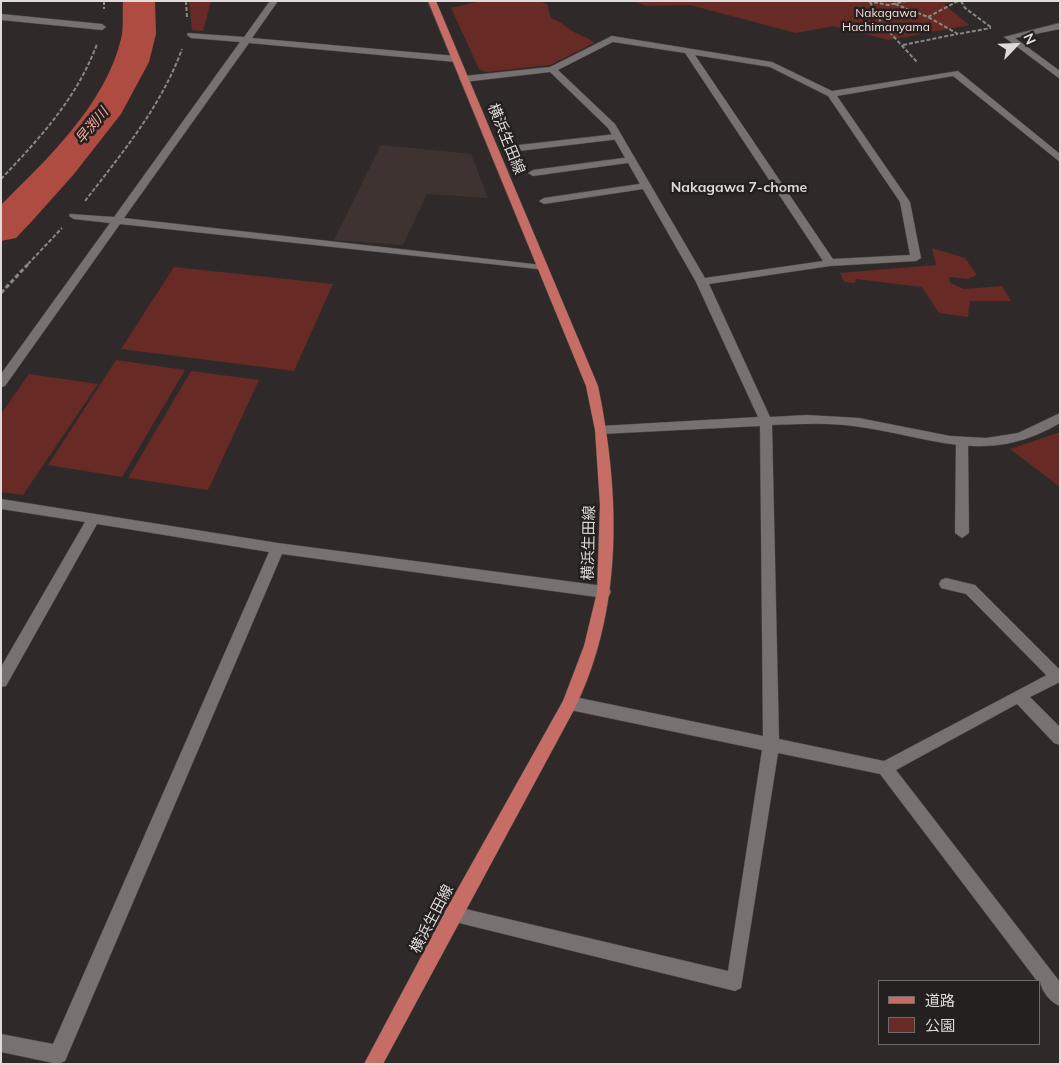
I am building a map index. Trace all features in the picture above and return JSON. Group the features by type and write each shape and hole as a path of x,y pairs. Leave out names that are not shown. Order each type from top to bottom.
{"main road":[{"name":"横浜生田線","path":"373,1064 570,702 591,646 604,592 607,505 601,430 592,386 432,1"}],"street":[{"path":"1,383 274,1"},
{"path":"1,17 102,27"},
{"path":"1008,37 1060,26"},
{"path":"189,31 246,40 456,59"},
{"path":"1008,37 1060,76"},
{"path":"464,79 552,69 612,39 772,64 831,94 905,202 916,258 830,263 702,282"},
{"path":"688,52 830,263"},
{"path":"453,914 735,982 771,744 766,422 702,282 612,126 552,69"},
{"path":"831,94 955,74 1060,159"},
{"path":"519,148 617,137"},
{"path":"533,173 631,160"},
{"path":"544,202 646,186"},
{"path":"74,216 542,268"},
{"path":"601,430 807,419 859,422 962,442 986,443 1020,437 1038,430 1060,417"},
{"path":"962,442 962,533"},
{"path":"1,504 278,548 604,592"},
{"path":"1,681 5,666 94,518"},
{"path":"1,1043 58,1054 278,548"},
{"path":"570,702 885,768 1058,675 970,589 946,584"},
{"path":"1019,696 1060,738"},
{"path":"885,768 1060,996"}],"path":[{"path":"1,179 51,123 92,60 102,27 104,1"},
{"path":"186,1 189,31"},
{"path":"869,2 895,4 907,1"},
{"path":"928,17 958,1"},
{"path":"961,1 965,8 991,28 1008,37"},
{"path":"869,2 882,24 914,58"},
{"path":"895,4 908,11 928,17 958,34"},
{"path":"903,45 991,28"},
{"path":"1,293 74,216 152,111 177,64 184,42"}],"shaded area":[{"path":"381,145 471,154 488,198 427,194 403,245 334,240"}],"green space":[{"path":"189,1 211,1 203,31 192,30"},
{"path":"481,1 539,1 547,4 551,18 594,43 550,65 486,72 479,69 451,8"},
{"name":"Nakagawa Hachimanyama","path":"633,1 955,1 944,4 969,25 889,40 833,26 796,33 690,5 646,6"},
{"path":"932,248 965,258 977,275 968,279 949,277 950,283 964,289 1002,286 1011,301 970,301 968,317 939,313 922,287 856,279 855,283 844,282 840,273 936,265"},
{"path":"174,267 333,284 294,371 121,349"},
{"path":"116,360 185,370 122,477 48,465"},
{"path":"191,371 259,380 208,490 128,478"},
{"path":"29,374 98,384 23,495 1,492 1,414"},
{"path":"1060,432 1060,487 1010,449"}],"waterway":[{"name":"早渕川","path":"1,229 39,190 82,140 119,88 131,62 138,39 139,1"}],"district":[{"name":"Nakagawa 7-chome","path":"739,188"}]}
